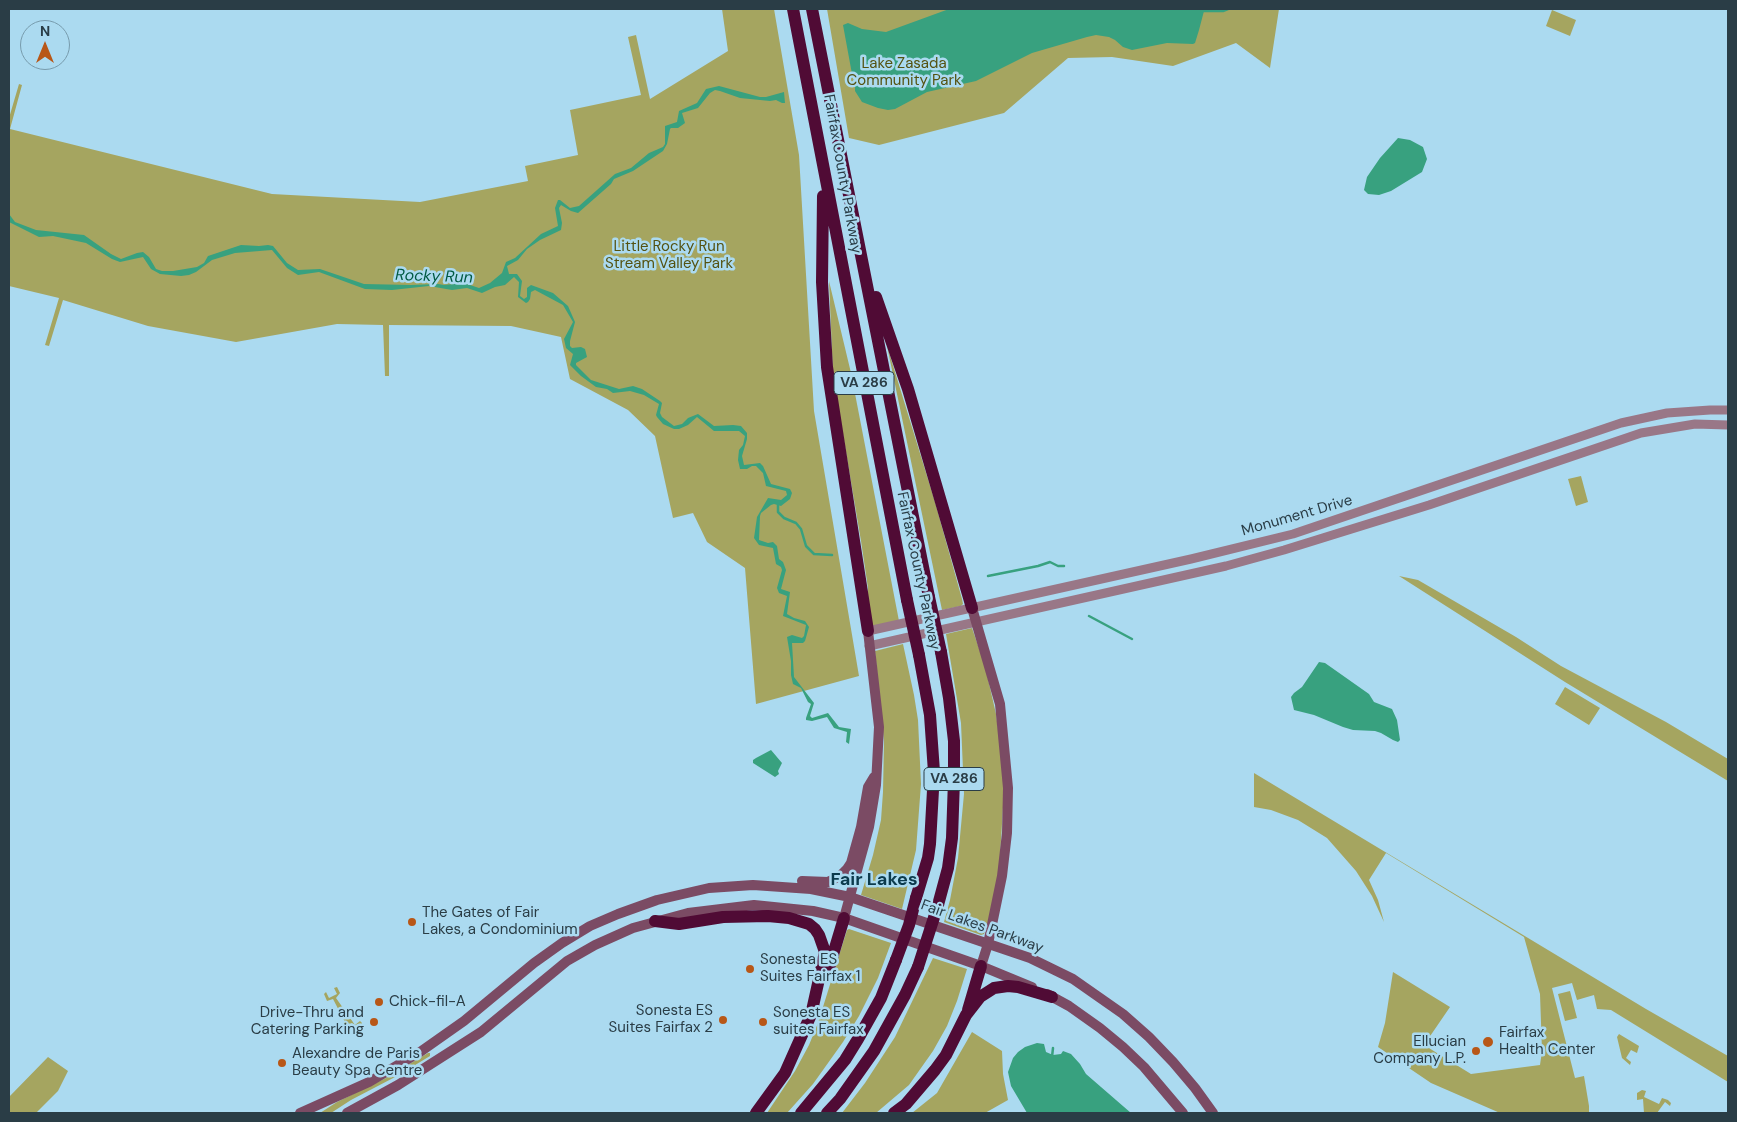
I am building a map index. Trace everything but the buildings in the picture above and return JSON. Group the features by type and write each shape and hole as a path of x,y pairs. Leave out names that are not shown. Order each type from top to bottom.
{"highway":[{"name":"Fairfax County Parkway","path":"793,9 919,655 930,715 934,772 933,819 928,858 909,926 896,960 881,998 845,1060 801,1113"},
{"name":"Fairfax County Parkway","path":"812,9 949,698 954,741 951,845 948,868 918,967 905,995 874,1050 827,1113"},
{"path":"823,166 822,282 827,367 868,631"},
{"path":"859,245 908,389 972,608"},
{"path":"655,921 679,924 723,917 768,916 790,918 809,924 819,935 825,952 811,1016"},
{"path":"756,1113 785,1073 811,1016 827,975 844,918"},
{"path":"894,1113 906,1104 936,1070 946,1055 966,1014 981,966"},
{"path":"966,1014 980,997 994,988 1018,987 1052,997"}],"main road":[{"path":"972,608 1000,704 1008,788 1007,833 1003,868 988,944 981,966"},
{"path":"844,918 871,816 876,785 879,727 868,631"},
{"path":"720,887 750,878 822,883 840,876 851,863 861,826 868,787 876,773"},
{"name":"Fair Lakes Parkway","path":"300,1113 369,1082 420,1052 464,1021 541,958 590,926 656,900 720,887 753,885 812,889 850,897 1030,958 1073,980 1123,1014 1173,1062 1213,1113"},
{"path":"347,1113 398,1085 481,1032 567,961 608,939 655,921 688,913 754,905 813,911 844,918 1022,982 1069,1006 1100,1028 1144,1067 1183,1113"}],"street":[{"name":"Monument Drive","path":"868,631 1293,534 1621,423 1674,412 1728,410"},
{"name":"Monument Drive","path":"869,646 1182,577 1274,553 1429,505 1641,433 1695,424 1728,425"}],"green space":[{"name":"Little Rocky Run Stream Valley Park","path":"722,9 774,9 799,155 814,411 859,676 756,704 745,568 707,542 693,513 673,518 655,436 628,410 570,379 561,337 511,326 389,325 389,376 385,376 383,325 337,324 236,342 148,326 63,300 49,346 45,345 59,298 9,286 9,118 19,84 22,85 10,129 272,194 420,202 528,181 525,166 578,155 570,110 641,95 628,37 636,35 650,99 728,51"},
{"name":"Lake Zasada Community Park","path":"827,9 1279,9 1270,68 1236,43 1173,66 1112,57 1068,58 1004,113 879,145 849,138"},
{"path":"1552,10 1576,20 1570,36 1546,26"},
{"path":"829,281 851,373 899,621 874,626 867,601 868,588 861,541 833,375"},
{"path":"887,346 935,502 962,599 963,604 961,606 942,610"},
{"path":"1581,476 1588,502 1576,506 1568,479"},
{"path":"1399,576 1418,580 1516,637 1561,666 1666,722 1728,759 1728,781 1565,682"},
{"path":"972,628 985,666 996,714 1004,791 999,873 987,927 984,934 981,935 944,922 958,858 964,794 961,723 946,634"},
{"path":"903,644 918,720 921,784 916,850 902,909 861,895 881,820 883,792 884,741 875,651"},
{"path":"1565,687 1600,708 1589,725 1555,704"},
{"path":"1254,773 1646,1009 1728,1056 1728,1082 1611,1010 1597,1009 1594,995 1577,1000 1572,983 1552,988 1575,1078 1584,1076 1589,1113 1500,1113 1431,1083 1378,1047 1385,1023 1393,972 1450,1007 1424,1045 1471,1074 1540,1065 1542,1051 1540,994 1524,937 1386,853 1369,880 1378,900 1384,922 1372,896 1356,871 1327,838 1298,820 1271,810 1254,807"},
{"path":"849,929 891,943 878,978 859,1016 813,1084 787,1113 767,1113 795,1071 809,1045 818,1023 847,930"},
{"path":"933,958 967,969 947,1026 933,1051 909,1085 876,1113 842,1113 865,1083 895,1037"},
{"path":"337,987 340,993 336,998 355,1025 360,1021 362,1023 362,1025 356,1028 352,1023 345,1027 347,1032 345,1034 340,1027 345,1022 333,999 327,1001 324,994 326,992 329,998 337,994 334,988"},
{"path":"1570,991 1577,1018 1565,1021 1558,994"},
{"path":"972,1032 1002,1051 1003,1074 1008,1100 985,1113 912,1113 937,1093"},
{"path":"1619,1034 1639,1046 1637,1053 1631,1050 1626,1058 1631,1062 1630,1065 1622,1058 1617,1037"},
{"path":"430,1053 430,1056 331,1113 320,1113 337,1102 386,1078"},
{"path":"48,1057 68,1071 58,1091 36,1113 9,1113 9,1097"},
{"path":"1642,1090 1646,1091 1644,1097 1659,1104 1662,1098 1668,1100 1671,1103 1670,1106 1665,1102 1657,1113 1644,1113 1643,1099 1637,1100 1637,1093"}],"shaded area":[{"path":"949,9 1203,9 1204,11 1195,43 1193,44 1167,43 1132,50 1123,47 1109,37 1096,35 1032,53 976,81 927,92 895,109 878,108 862,102 855,91 855,77 852,74 843,25 848,23 862,29 886,32"},
{"name":"Rocky Run","path":"719,86 760,97 784,92 785,103 776,100 740,98 715,90 710,93 698,108 682,113 685,123 678,128 670,129 667,144 663,151 633,171 614,179 611,184 578,213 561,205 559,208 562,223 561,230 540,240 527,249 518,260 507,266 509,274 517,274 522,281 520,296 524,299 527,297 527,288 531,285 553,293 568,306 575,322 570,346 572,348 581,347 585,349 587,357 576,363 576,365 591,380 619,389 633,386 642,389 662,403 660,413 662,417 674,426 682,424 688,418 698,414 714,426 741,426 747,433 742,456 744,465 760,463 771,484 790,489 792,493 790,499 781,506 771,505 761,513 759,540 768,543 773,542 777,546 779,559 783,562 786,570 781,589 790,592 787,614 805,621 809,627 803,643 792,643 794,677 814,703 810,716 812,718 828,713 839,727 851,729 849,744 846,742 847,732 834,728 827,717 812,721 806,720 811,704 801,688 793,684 787,637 792,635 802,638 806,625 783,616 787,596 779,593 777,588 782,570 781,567 776,564 773,548 759,545 754,538 757,517 768,498 781,500 787,495 786,491 766,486 763,473 756,466 740,469 738,460 739,450 743,445 745,436 739,431 714,431 697,417 688,425 674,429 663,424 657,417 659,404 644,395 630,391 613,393 607,389 596,387 581,376 570,365 573,354 566,348 564,339 573,322 563,305 535,290 531,292 530,299 526,303 518,297 519,282 514,277 505,285 482,293 467,288 452,290 429,286 392,290 365,289 319,272 298,275 287,268 272,250 235,253 212,260 189,275 160,274 151,269 143,257 120,262 86,243 53,236 39,237 9,222 9,214 15,222 36,230 84,235 121,259 143,252 149,257 156,269 162,271 197,267 204,263 208,256 241,245 268,245 273,246 287,263 298,270 320,269 364,284 444,285 464,283 479,288 490,283 502,273 506,262 515,258 541,234 558,226 555,208 558,200 570,208 579,206 615,174 631,168 649,153 663,147 665,144 665,126 677,122 679,111 697,103 706,89"},
{"path":"1398,138 1410,140 1423,147 1427,159 1422,172 1391,191 1379,195 1368,194 1364,190 1367,177 1380,158"},
{"path":"1319,662 1325,663 1369,694 1374,702 1392,709 1397,720 1400,740 1398,742 1375,731 1353,730 1314,715 1294,710 1291,697 1302,687"},
{"path":"771,750 782,763 778,771 779,774 775,777 753,763 753,760"},
{"path":"1037,1043 1044,1044 1046,1052 1053,1055 1061,1054 1063,1051 1071,1054 1086,1074 1131,1113 1027,1113 1011,1086 1008,1072 1013,1058 1018,1052 1025,1047"}],"waterway":[{"name":"Rocky Run","path":"1202,11 1223,11 1228,9"},
{"path":"778,505 778,512 784,518 796,523 801,529 806,546 814,554 832,555"},
{"path":"988,576 1050,562 1058,566 1064,566"},
{"path":"1089,616 1132,639"},
{"path":"1052,1057 1053,1048"}],"place":[{"name":"The Gates of Fair Lakes, a Condominium","path":"412,922"},
{"name":"Sonesta ES Suites Fairfax 1","path":"750,969"},
{"name":"Chick-fil-A","path":"379,1002"},
{"name":"Sonesta ES Suites Fairfax 2","path":"723,1020"},
{"name":"Drive-Thru and Catering Parking","path":"374,1022"},
{"name":"Sonesta ES suites Fairfax","path":"763,1022"},
{"name":"Fairfax Health Center","path":"1488,1042"},
{"name":"Ellucian Company L.P.","path":"1476,1051"},
{"name":"Alexandre de Paris Beauty Spa Centre","path":"282,1063"}],"district":[{"name":"Fair Lakes","path":"874,880"}]}
